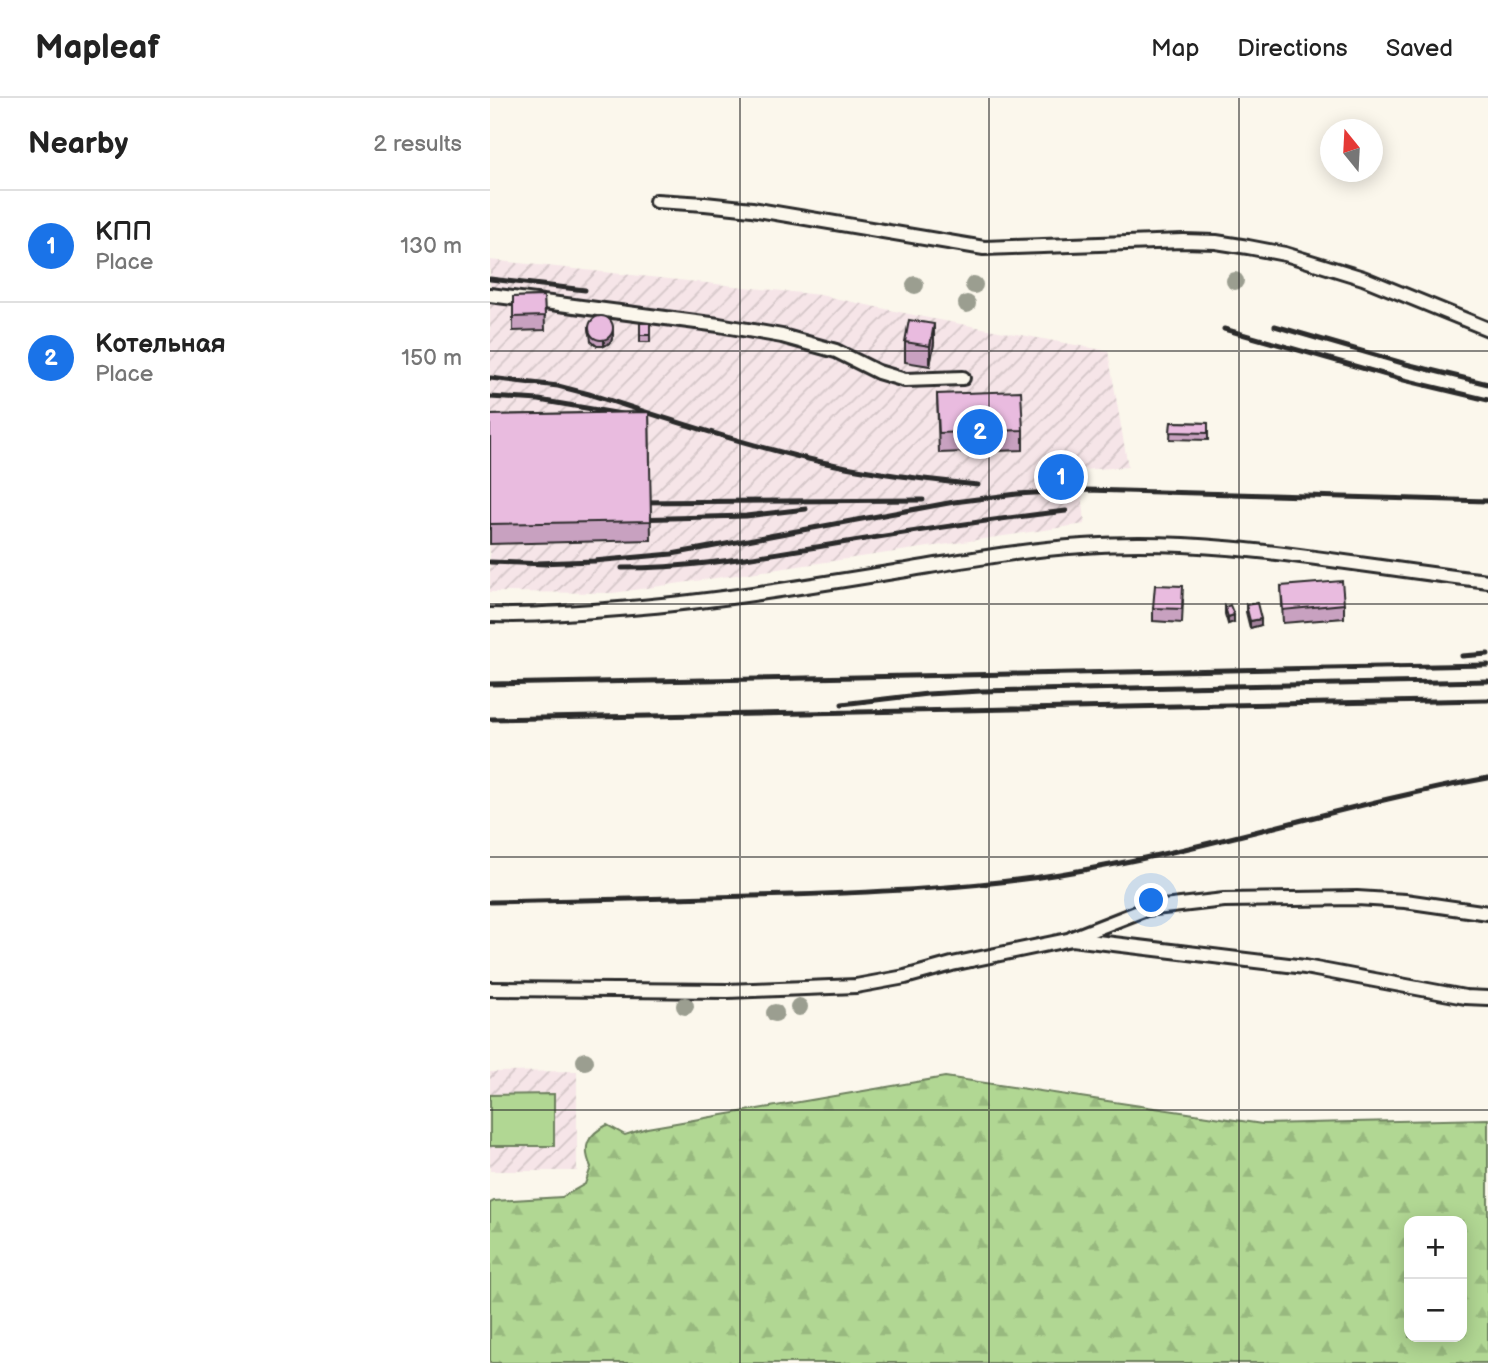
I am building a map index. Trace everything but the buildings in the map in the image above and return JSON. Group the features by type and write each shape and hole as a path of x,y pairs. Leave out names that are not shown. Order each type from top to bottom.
{"lane":[{"path":"656,201 752,209 984,247 1216,242 1284,254 1363,278 1488,329"},
{"path":"490,295 719,325 782,336 836,351 878,372 905,380 963,378"},
{"path":"490,615 570,613 675,604 774,592 990,556 1119,544 1181,545 1288,554 1488,581"},
{"path":"490,989 727,991 856,986 1072,939 1146,909 1224,901 1357,898 1405,901 1488,914"},
{"path":"1072,939 1305,967 1465,997 1488,998"}],"shaded area":[{"path":"490,260 820,295 1108,351 1128,467 1080,470 1085,524 613,593 490,592"},
{"path":"577,1071 577,1171 490,1171 490,1072"}],"green space":[{"path":"945,1077 1262,1124 1488,1119 1488,1363 490,1363 490,1203 562,1197 585,1184 591,1167 587,1153 588,1142 595,1133 607,1125 625,1135 647,1128"},
{"path":"554,1094 554,1146 490,1146 490,1095"}],"railway":[{"path":"490,279 585,290"},
{"path":"1275,326 1406,364 1488,384"},
{"path":"1224,329 1404,380 1488,400"},
{"path":"490,378 558,386 798,457 900,476 978,485"},
{"path":"490,397 539,400 633,416"},
{"path":"538,563 672,554 954,502 1017,494 1086,490 1488,501"},
{"path":"633,502 923,500"},
{"path":"632,519 746,516 806,509"},
{"path":"622,568 726,561 948,526 1066,511"},
{"path":"490,562 546,564"},
{"path":"1462,656 1488,654"},
{"path":"490,684 1488,665"},
{"path":"842,704 981,691 1488,681"},
{"path":"490,719 1488,700"},
{"path":"490,902 858,892 1027,879 1168,853 1488,778"}],"place":[{"name":"Котельная","path":"980,432"},
{"name":"КПП","path":"1061,477"}]}
